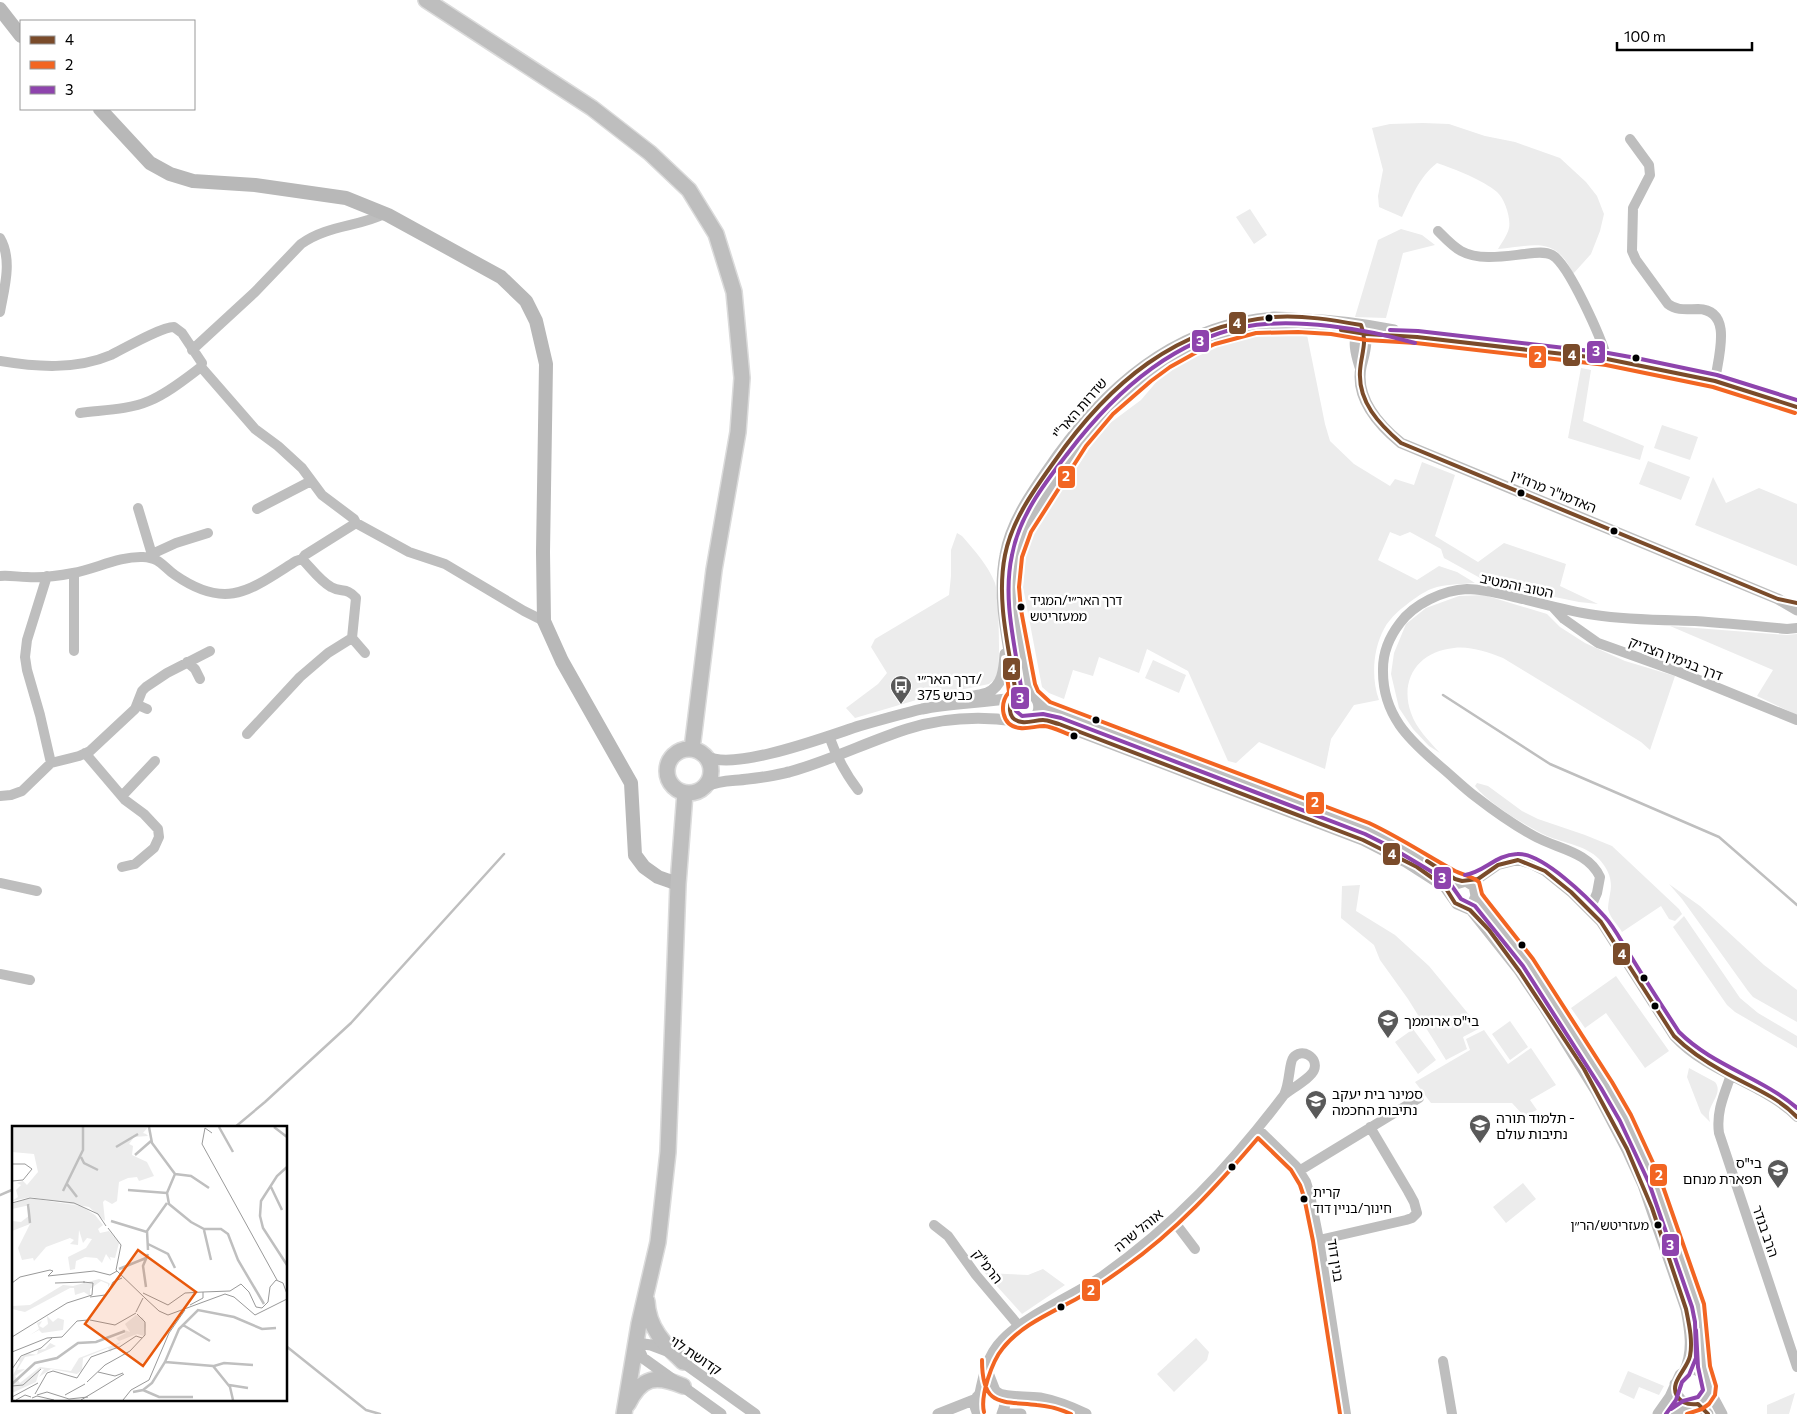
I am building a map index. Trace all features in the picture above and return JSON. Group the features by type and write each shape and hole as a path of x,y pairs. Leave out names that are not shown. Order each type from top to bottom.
{"main road":[{"path":"426,0 592,108 650,153 688,190 716,234 734,292 742,378 738,432 714,570 699,752 710,764 712,771 711,779 707,786 700,791 693,794 685,793 673,786 669,780 668,764 678,752 699,752"},
{"path":"0,9 20,35"},
{"path":"101,110 150,163 170,174 193,181 255,185 346,198 384,214 501,277 526,301 536,321 546,364 543,552 544,621 562,660 631,783 635,855 644,867 658,877 678,884"},
{"path":"624,1413 636,1343 658,1242 668,1152 678,884 685,793"},
{"path":"647,1290 648,1312 652,1327 666,1346 683,1362"},
{"path":"624,1413 638,1388 651,1380 656,1378 684,1386"}],"street":[{"path":"1630,139 1649,165 1650,174 1633,208 1632,251 1636,260 1668,304 1673,308 1706,310 1717,316 1721,324 1721,337 1715,381"},
{"path":"192,350 220,326 309,238 384,214"},
{"path":"1438,231 1450,244 1462,252 1488,258 1541,252 1552,255 1558,260 1575,286 1604,347 1607,360"},
{"path":"0,238 6,253 6,270 0,312"},
{"name":"שדרות האר\"י","path":"1014,696 1002,587 1002,569 1008,540 1015,524 1049,469 1072,436 1101,402 1152,359 1185,340 1232,324 1276,317 1334,320 1361,330"},
{"name":"שדרות האר\"י","path":"1034,696 1028,686 1015,610 1013,586 1016,556 1035,511 1063,468 1094,426 1147,376 1180,354 1213,338 1255,327 1275,325 1361,330"},
{"path":"0,361 43,366 82,363 109,356 169,327 178,330 202,363 201,367 256,429 285,452 302,468 322,495 354,519 356,523 408,552 446,564 544,621"},
{"path":"1361,330 1395,330 1417,337 1607,360 1715,381 1797,407"},
{"name":"האדמו\"ר מרוז'ין","path":"1361,330 1364,353 1360,369 1364,396 1378,422 1401,443 1778,599 1797,610"},
{"path":"80,413 122,408 150,401 168,391 201,367"},
{"path":"257,509 311,482"},
{"path":"138,508 152,556 159,560 175,576 189,584 212,592 229,595 237,594 259,585 356,523"},
{"path":"0,576 47,576 74,573 128,558 152,556 176,542 208,533"},
{"path":"302,559 328,585 337,590 346,590 356,598 352,638 365,653"},
{"path":"74,573 74,651"},
{"path":"47,576 27,640 25,657 50,764"},
{"name":"הטוב והמטיב","path":"1590,909 1597,893 1600,878 1596,868 1590,862 1517,826 1476,797 1408,738 1390,710 1383,681 1383,661 1394,630 1403,618 1428,601 1446,593 1465,589 1497,593 1553,607 1612,617 1767,626 1787,629 1797,628"},
{"name":"האדמו\"ר מרוז'ין","path":"1778,599 1797,603"},
{"name":"דרך בנימין הצדיק","path":"1553,607 1564,619 1598,643 1679,672 1797,720"},
{"name":"הטוב והמטיב","path":"1767,626 1797,620"},
{"path":"699,752 712,760 766,755 921,709 944,705 987,693 995,688 1002,679 1006,622"},
{"path":"247,734 300,676 328,653 352,638"},
{"path":"0,796 12,795 22,791 50,764 85,753 94,747 135,709 142,707 142,691 187,662 210,651"},
{"path":"187,662 195,668 200,680"},
{"path":"944,705 977,703 1025,692 1034,696 1047,707 1367,829 1389,839 1455,879 1474,886 1476,894 1528,962 1555,1002 1606,1084 1654,1180 1698,1306 1708,1380 1708,1394 1702,1402 1685,1407 1675,1414"},
{"path":"1014,696 1009,702 1009,712 1016,720"},
{"path":"1030,722 1037,716 1039,711 1038,702 1034,696"},
{"path":"707,786 771,776 836,756 925,724 979,718 1016,720 1020,722 1044,720 1059,724 1363,840 1434,879 1445,888 1456,904 1471,910 1540,1001 1596,1091 1628,1150 1643,1184 1686,1309 1689,1324 1690,1356 1684,1372 1677,1379 1670,1397 1658,1414"},
{"path":"829,736 836,756 858,790"},
{"path":"85,753 122,796 158,829 159,837 154,848 135,864 122,867"},
{"path":"122,796 155,761"},
{"path":"1452,897 1451,893 1455,885 1464,881 1478,879 1504,862 1524,861 1546,871 1590,909 1602,922 1674,1036 1692,1054 1772,1098 1792,1111 1797,1117"},
{"path":"1460,906 1469,905 1475,900 1485,874"},
{"path":"0,882 37,891"},
{"path":"0,974 30,980"},
{"name":"הרב בנדר","path":"1731,1075 1720,1106 1719,1133 1797,1367"},
{"name":"אוהל שרה","path":"978,1397 988,1360 997,1346 1018,1326 1100,1278 1173,1220 1224,1170 1284,1095"},
{"path":"1299,1171 1419,1098"},
{"path":"1319,1240 1406,1220 1412,1218 1417,1213 1408,1191 1370,1128"},
{"name":"בנין דוד","path":"1258,1129 1285,1155 1306,1182 1319,1240 1346,1414"},
{"path":"1173,1220 1195,1249"},
{"name":"הרמ\"ק","path":"934,1226 948,1236 1018,1326"},
{"path":"636,1343 643,1358 721,1414"},
{"name":"קדושת לוי","path":"636,1343 650,1345 667,1351 755,1414"},
{"path":"988,1360 989,1374 1005,1404 1002,1414"},
{"path":"1443,1361 1452,1414"},
{"path":"1684,1372 1695,1369 1708,1380 1722,1414"},
{"path":"1675,1384 1679,1398 1688,1404 1695,1404 1708,1414"},
{"path":"938,1414 978,1397 985,1391 1007,1396 1042,1399 1065,1405 1086,1414"},
{"path":"978,1397 975,1406 978,1414"},
{"path":"1006,1414 1021,1414"}],"shaded area":[{"path":"1390,124 1449,124 1485,136 1515,142 1560,158 1586,182 1597,196 1604,214 1591,254 1573,274 1559,253 1551,248 1533,245 1498,249 1509,228 1507,209 1503,199 1497,192 1477,179 1437,163 1421,181 1402,217 1379,207 1378,196 1383,170 1372,128"},
{"path":"1250,209 1267,235 1254,244 1236,217"},
{"path":"1401,229 1422,235 1435,245 1403,253 1386,318 1355,317 1378,240"},
{"path":"1281,332 1307,335 1330,441 1354,464 1390,486 1395,479 1414,485 1422,462 1455,475 1435,536 1478,562 1504,543 1566,564 1560,586 1598,604 1579,602 1491,584 1444,558 1441,549 1410,532 1400,536 1390,532 1378,560 1417,580 1439,566 1457,572 1475,583 1447,585 1431,589 1410,602 1390,620 1380,637 1375,654 1374,673 1379,700 1354,705 1331,739 1325,769 1259,742 1236,763 1228,761 1188,671 1147,649 1139,673 1099,657 1093,676 1073,670 1064,699 1049,693 1042,687 1023,587 1026,554 1032,536 1102,429 1141,400 1169,367 1213,345 1234,339"},
{"path":"1581,368 1591,370 1583,421 1644,446 1640,460 1568,438"},
{"path":"1662,425 1698,437 1690,460 1654,448"},
{"path":"1648,461 1690,477 1681,500 1639,484"},
{"path":"1713,477 1726,503 1759,488 1797,504 1797,566 1695,525"},
{"path":"957,533 962,536 980,558 989,570 995,583 999,641 999,665 996,676 989,684 930,696 855,718 846,708 878,684 887,673 871,647 875,639 949,595 951,550"},
{"path":"1484,595 1547,614 1560,627 1585,643 1625,661 1675,676 1650,750 1641,742 1503,658 1466,648 1442,650 1431,655 1422,661 1410,678 1408,701 1413,719 1419,729 1440,753 1429,746 1413,729 1399,708 1391,674 1394,653 1406,624 1426,608 1459,596"},
{"path":"1670,626 1787,635 1797,634 1797,715 1757,696 1773,670"},
{"path":"1153,660 1186,675 1179,693 1145,678"},
{"path":"1477,783 1488,786 1522,811 1538,819 1612,846 1682,914 1675,921 1669,919 1661,906 1622,932 1609,912 1610,880 1608,871 1599,859 1588,851 1547,836 1519,821 1481,793 1475,786"},
{"path":"1669,884 1700,906 1764,965 1797,990 1797,1022 1753,997"},
{"path":"1360,885 1356,911 1395,935 1429,966 1480,1028 1463,1037 1467,1049 1446,1060 1408,999 1380,960 1374,945 1341,918 1342,886"},
{"path":"1684,916 1740,998 1758,1013 1797,1036 1797,1048 1735,1012 1727,1005 1673,927"},
{"path":"1616,976 1669,1051 1645,1068 1606,1013 1585,1028 1571,1008"},
{"path":"1510,1021 1528,1047 1510,1060 1492,1034"},
{"path":"1413,1029 1436,1060 1418,1074 1395,1042"},
{"path":"1484,1030 1508,1064 1531,1048 1556,1085 1530,1100 1537,1110 1524,1116 1512,1103 1431,1103 1415,1082 1470,1050 1466,1039"},
{"path":"1689,1068 1715,1082 1717,1086 1718,1090 1709,1113 1710,1122 1701,1113 1687,1077"},
{"path":"1523,1183 1536,1199 1506,1223 1493,1207"},
{"path":"1043,1269 1065,1285 1022,1314 985,1273 1028,1275"},
{"path":"1196,1338 1209,1352 1207,1360 1174,1392 1157,1374"},
{"path":"1628,1371 1664,1386 1659,1395 1639,1387 1634,1399 1619,1392"},
{"path":"1795,1393 1789,1414 1767,1414 1767,1405"}],"waterway":[{"path":"1443,695 1550,764 1719,837 1797,905"},
{"path":"236,1126 351,1023 504,854"},
{"path":"0,1195 12,1190"},
{"path":"288,1348 366,1410 380,1414"}],"transit line":[{"name":"4","path":"1708,1414 1698,1404 1689,1404 1681,1401 1675,1391 1675,1386 1688,1361 1691,1350 1686,1309 1652,1208 1627,1149 1584,1069 1520,972 1489,930 1470,910 1455,903 1445,887 1417,867 1363,840 1059,724 1047,720 1017,721 1013,718 1010,711 1011,702 1016,694 1004,624 1003,572 1008,542 1018,518 1032,495 1075,434 1122,384 1148,363 1176,346 1206,332 1239,322 1274,317 1307,317 1361,325 1364,337 1360,371 1362,393 1378,420 1401,443 1778,599 1797,603"},
{"name":"3","path":"1415,343 1375,333 1330,326 1284,323 1243,327 1216,334 1191,345 1167,358 1123,392 1085,432 1051,476 1027,513 1015,541 1009,572 1008,590 1011,624 1022,694 1016,711 1022,716 1043,714 1061,718 1365,834 1449,882 1461,899 1475,906 1523,966 1601,1088 1620,1121 1649,1183 1692,1307 1695,1322 1696,1358 1689,1375 1682,1382 1676,1400 1666,1414"},
{"name":"4","path":"1341,330 1607,359 1715,381 1797,407"},
{"name":"3","path":"1390,330 1418,331 1608,353 1717,375 1797,400"},
{"name":"2","path":"1687,1414 1702,1409 1709,1404 1715,1395 1716,1386 1710,1366 1704,1304 1660,1178 1631,1115 1612,1082 1533,959 1482,894 1479,882 1455,871 1369,823 1050,702 1038,691 1035,684 1021,610 1019,587 1022,557 1031,532 1086,446 1113,414 1170,367 1215,344 1256,333 1298,332 1331,334 1366,340 1416,343 1606,365 1713,387 1795,413"},
{"name":"2","path":"1005,659 1009,692 1003,708 1009,723 1020,728 1048,727 1074,736"},
{"name":"3","path":"1465,875 1478,871 1502,857 1517,854 1527,855 1552,868 1577,889 1609,921 1679,1032 1707,1054 1768,1088 1797,1108"},
{"name":"4","path":"1427,861 1455,879 1462,881 1478,879 1498,865 1518,860 1545,871 1571,892 1601,922 1674,1036 1704,1060 1772,1097 1797,1117"},
{"name":"2","path":"984,1412 985,1388 991,1370 999,1354 1010,1340 1028,1326 1096,1287 1144,1253 1196,1207 1258,1138 1291,1170 1300,1185 1304,1197 1313,1241 1340,1414"},
{"name":"3","path":"1671,1409 1683,1401 1698,1397 1703,1390 1698,1367 1696,1330"},
{"name":"2","path":"982,1360 985,1386 996,1399 1013,1403 1041,1405 1071,1414"}],"place":[{"name":"דרך האר״י/המגיד ממעזריטש","path":"1021,607"},
{"name":"דרך האר״י/ כביש 375","path":"901,705"},
{"name":"בי\"ס ארוממך","path":"1388,1039"},
{"name":"סמינר בית יעקב נתיבות החכמה","path":"1316,1120"},
{"name":"תלמוד תורה - נתיבות עולם","path":"1480,1144"},
{"name":"בי\"ס תפארת מנחם","path":"1778,1189"},
{"name":"קרית חינוך/בניין דוד","path":"1304,1199"},
{"name":"מעזריטש/הר״ן","path":"1658,1225"}]}
